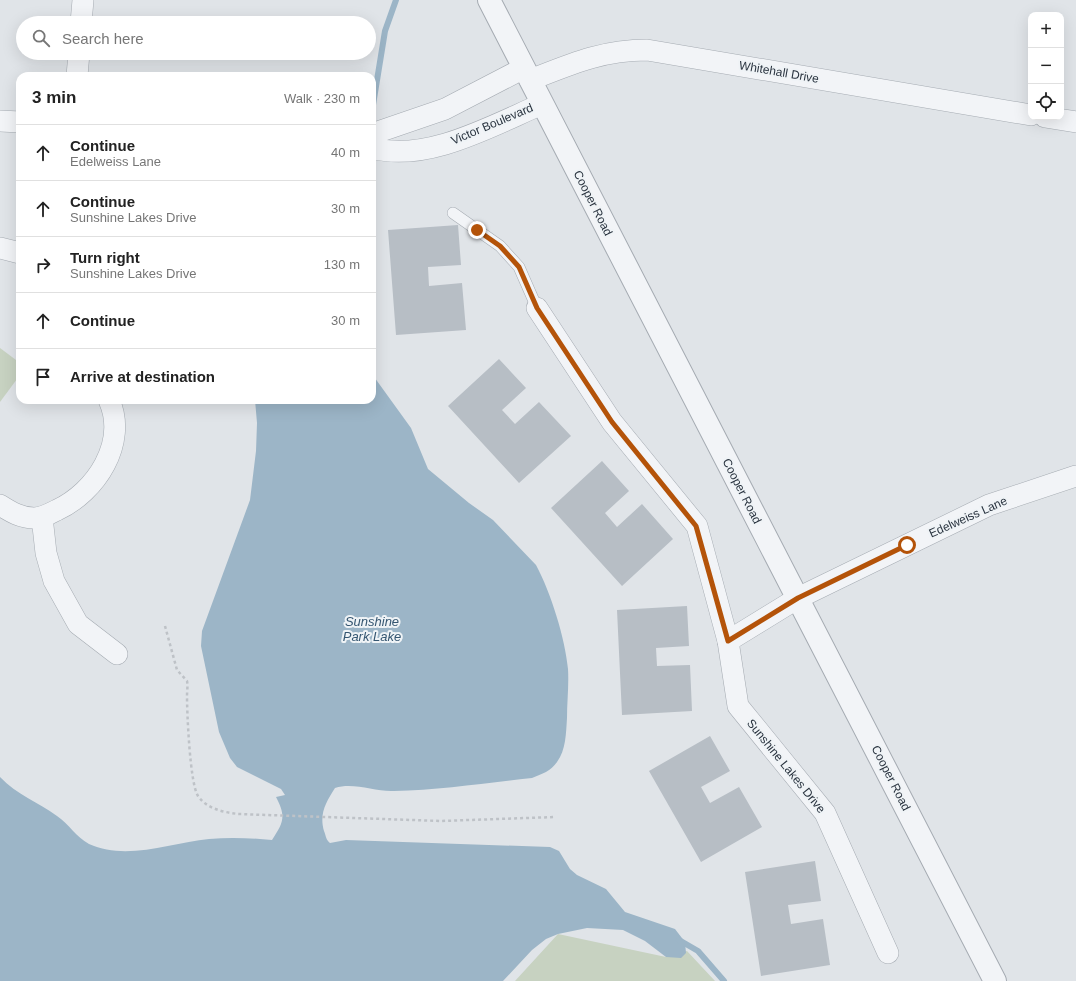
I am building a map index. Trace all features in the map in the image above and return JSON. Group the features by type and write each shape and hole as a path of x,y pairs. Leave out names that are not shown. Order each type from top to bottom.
{"street":[{"path":"82,16 83,0"},
{"name":"Cooper Road","path":"489,0 995,981"},
{"name":"Whitehall Drive","path":"527,74 602,54 627,50 647,50 1028,114"},
{"path":"77,72 78,60"},
{"path":"376,132 427,116 527,74"},
{"name":"Victor Boulevard","path":"376,149 386,152 400,151 450,142 542,104"},
{"path":"1064,120 1076,122"},
{"path":"0,121 16,122"},
{"path":"0,248 16,252"},
{"name":"Sunshine Lakes Drive","path":"537,308 612,422 696,526 728,641 738,706 826,813 888,954"},
{"path":"0,505 12,513 24,517 42,517 63,507 78,497 90,486 106,462 112,449 114,433 113,409 111,404"},
{"name":"Edelweiss Lane","path":"798,598 989,505 1076,476"},
{"path":"42,517 46,553 54,581 78,624 117,654"},
{"path":"728,641 798,598"}],"lane":[{"path":"453,213 500,246 519,267 537,308"}],"path":[{"path":"165,626 177,670 187,681 191,766 196,794 207,805 219,811 281,816 441,820 555,817"}],"green space":[{"path":"0,348 16,360 16,380 0,402"},
{"path":"558,934 666,957 687,951 715,981 515,981"}],"water":[{"name":"Sunshine Park Lake","path":"376,380 411,428 428,469 469,503 493,520 536,565 552,602 564,644 568,669 566,735 564,747 560,757 552,768 532,778 446,788 387,791 350,786 335,788 326,803 322,819 324,831 330,843 346,840 550,847 559,851 570,869 577,875 606,889 625,912 675,929 685,942 686,953 681,958 666,957 645,941 623,930 587,928 558,934 546,939 532,950 503,981 0,981 0,777 20,794 61,819 84,841 103,849 133,851 217,838 272,840 279,828 282,814 276,797 285,795 281,789 237,767 230,758 219,732 201,646 202,631 250,500 256,451 257,423 255,404 376,404"}],"building":[{"path":"458,225 461,265 428,267 429,286 462,283 466,330 396,335 388,230"},
{"path":"499,359 526,388 502,410 515,424 539,402 571,436 519,483 448,406"},
{"path":"602,461 629,491 605,513 617,527 642,504 673,539 622,586 551,508"},
{"path":"687,606 689,646 656,648 657,666 690,665 692,711 622,715 617,610"},
{"path":"710,736 730,771 701,787 710,803 739,787 762,827 701,862 649,771"},
{"path":"815,861 821,901 788,905 791,924 823,919 830,965 761,976 745,872"}],"waterway":[{"path":"376,86 385,31 396,0"},
{"path":"679,940 698,951 724,981"}],"route":[{"path":"477,230 500,246 519,267 537,308 612,422 696,526 728,641 798,598 907,545"}]}
